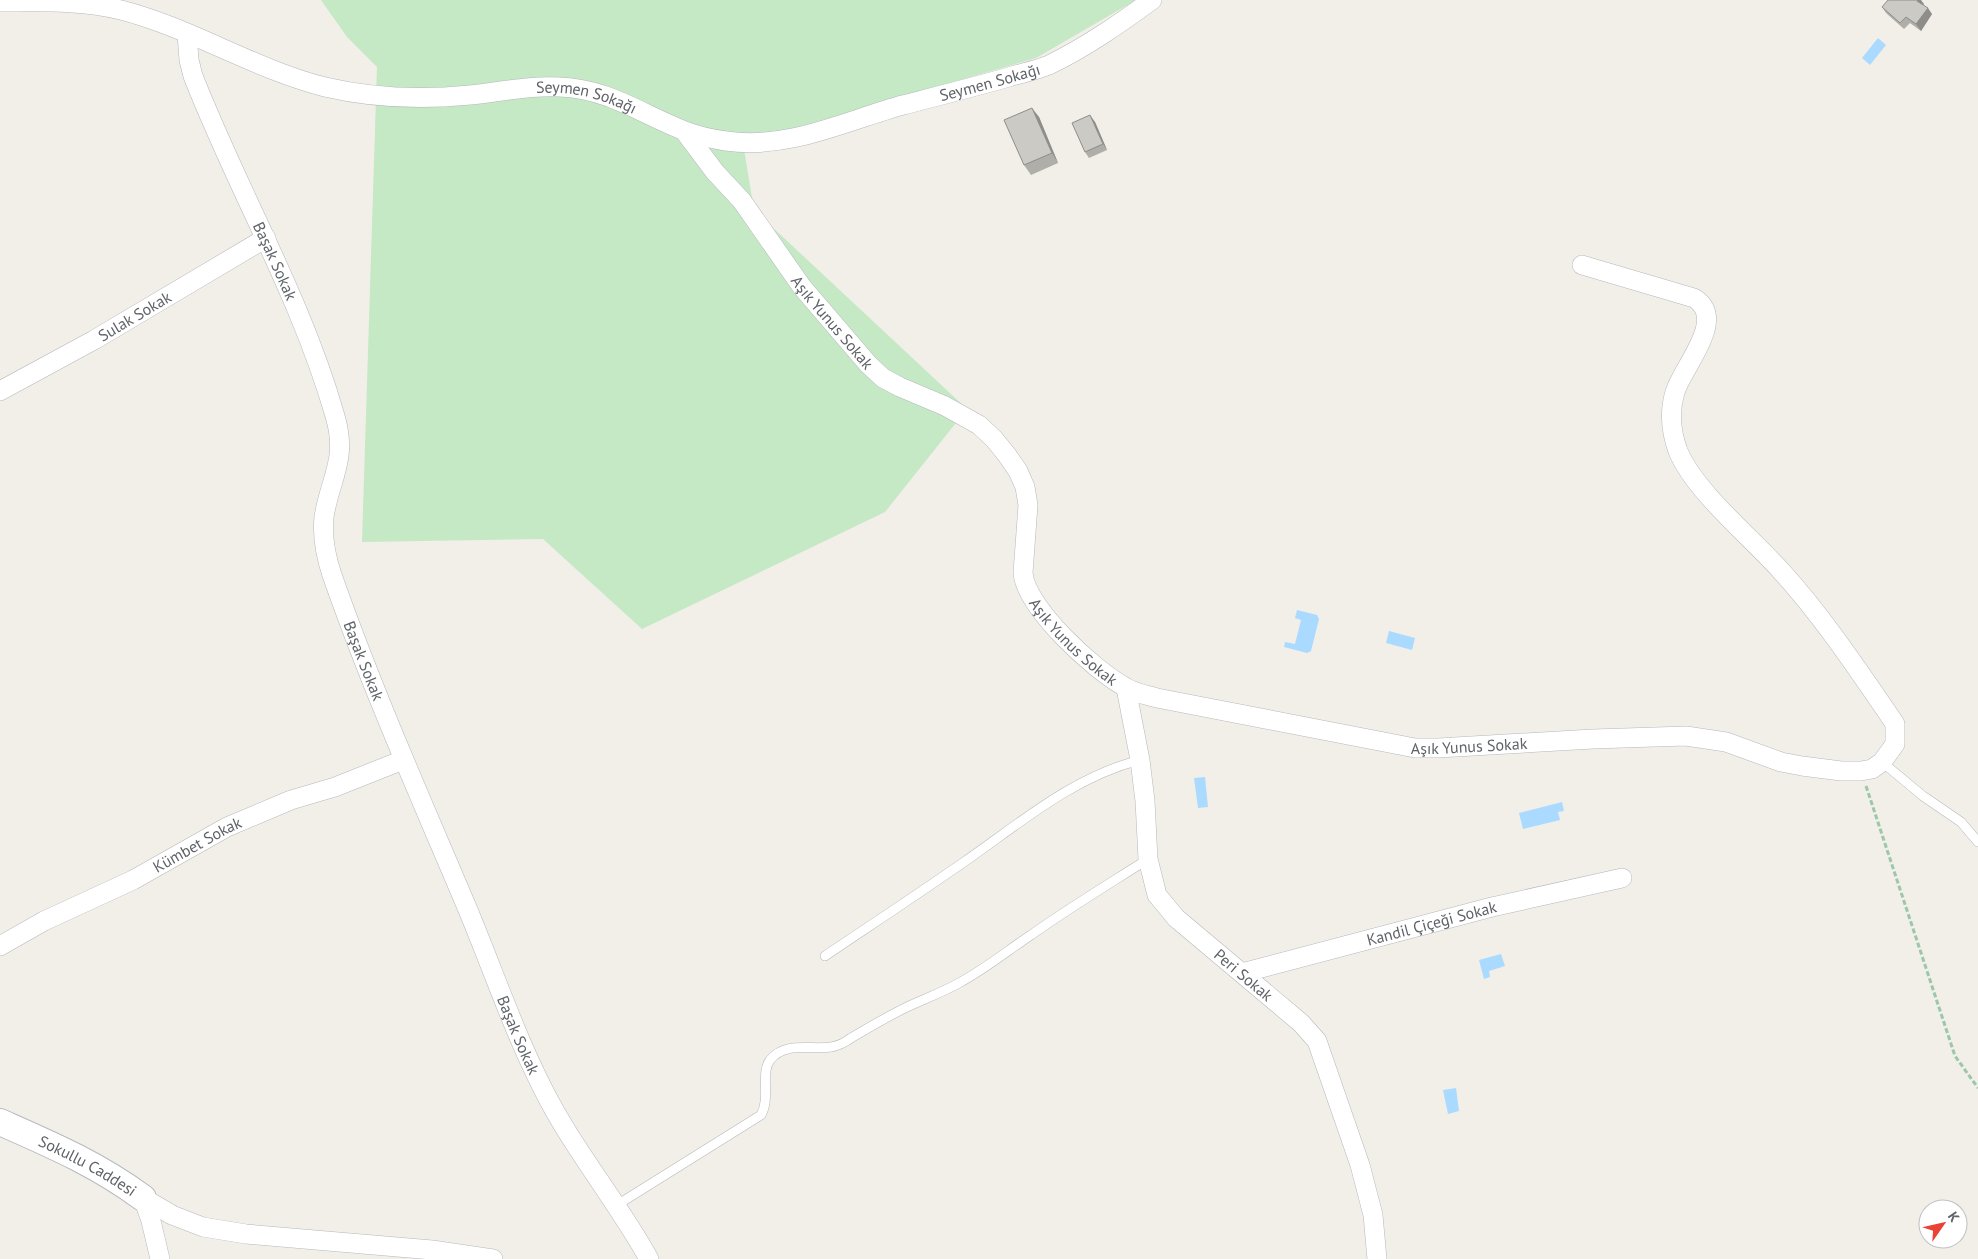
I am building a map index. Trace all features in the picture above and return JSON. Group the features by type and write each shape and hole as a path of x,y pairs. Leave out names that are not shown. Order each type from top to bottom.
{"main road":[{"name":"Sokullu Caddesi","path":"0,1122 68,1152 97,1168 143,1198"}],"street":[{"name":"Seymen Sokağı","path":"0,2 76,2 99,5 141,15 285,75 352,93 392,97 419,97 468,95 531,87 560,86 582,89 612,97 685,132 707,138 741,142 783,141 808,135 900,106 1045,66 1102,36 1152,0"},
{"name":"Başak Sokak","path":"187,34 189,60 193,76 301,319 336,418 340,438 340,454 324,517 324,533 331,571 403,760 537,1076 559,1116 630,1223 649,1259"},
{"name":"Aşık Yunus Sokak","path":"685,132 715,172 747,208 802,287 868,364 883,378 944,406 979,426 994,439 1007,455 1018,471 1025,488 1028,504 1023,573 1028,592 1035,604 1062,635 1090,662 1126,688 1157,698 1415,748 1456,748 1593,739 1686,736 1726,742 1781,762 1802,766 1841,771 1861,771 1872,768 1882,762"},
{"name":"Sulak Sokak","path":"0,392 94,340 266,238"},
{"path":"1582,265 1688,296 1702,303 1705,308 1707,325 1680,379 1671,407 1670,420 1678,451 1683,462 1714,501 1782,571 1812,607 1895,724 1895,744 1882,762"},
{"name":"Peri Sokak","path":"1126,688 1140,760 1145,800 1148,858 1157,895 1166,907 1301,1023 1317,1041 1360,1165 1372,1215 1377,1259"},
{"name":"Kümbet Sokak","path":"0,946 44,921 133,880 227,827 291,800 334,787 403,760"},
{"name":"Kandil Çiçeği Sokak","path":"1242,973 1492,907 1622,878"},
{"path":"143,1198 172,1215 203,1227 246,1234 432,1250 492,1259"},
{"name":"Sokullu Caddesi","path":"143,1198 152,1221 160,1259"}],"lane":[{"path":"825,956 932,884 1066,789 1104,771 1140,760"},
{"path":"1882,762 1923,796 1961,822 1978,842"},
{"path":"617,1205 760,1115 765,1107 767,1098 766,1070 770,1060 780,1053 791,1048 832,1047 900,1011 958,984 1148,858"}],"path":[{"path":"1861,771 1955,1056 1978,1088"}],"green space":[{"path":"321,0 1136,0 1036,58 743,143 754,210 967,409 885,512 642,629 543,539 362,542 377,67 347,37"}],"water":[{"path":"1878,38 1886,45 1870,65 1862,58"},
{"path":"1297,610 1317,615 1319,619 1311,651 1307,653 1284,647 1285,642 1295,644 1301,620 1295,618"},
{"path":"1389,631 1415,638 1412,650 1386,643"},
{"path":"1205,777 1208,807 1198,808 1194,778"},
{"path":"1562,802 1564,811 1558,812 1560,820 1523,829 1519,813"},
{"path":"1501,954 1505,966 1489,971 1490,977 1484,979 1479,960"},
{"path":"1456,1088 1459,1111 1448,1114 1443,1090"}],"building":[{"path":"1888,0 1918,0 1928,8 1916,24 1906,17 1900,23 1882,7"},
{"path":"1032,108 1052,153 1024,165 1004,120"},
{"path":"1090,115 1103,144 1085,152 1072,123"}]}
